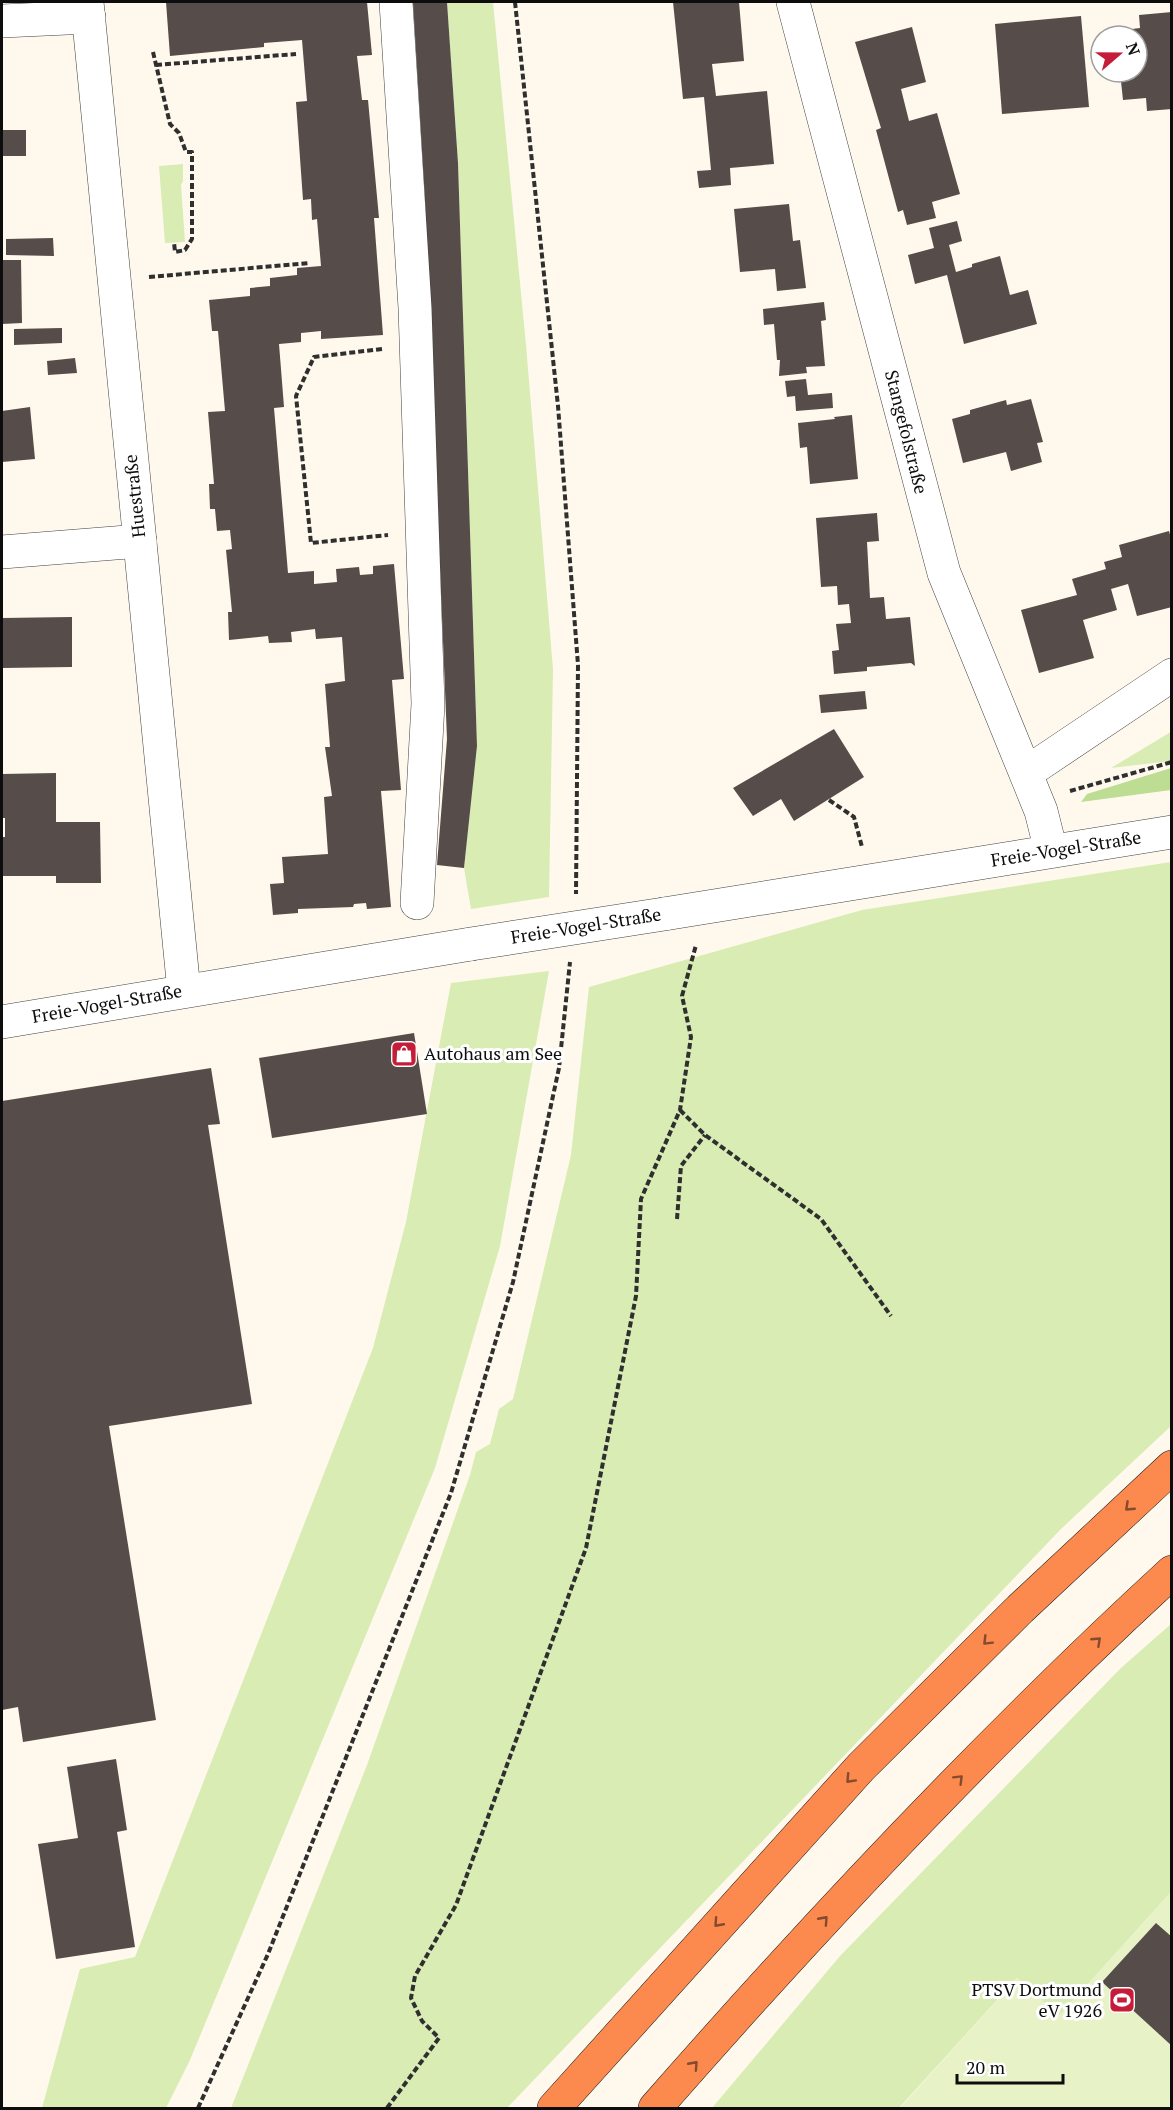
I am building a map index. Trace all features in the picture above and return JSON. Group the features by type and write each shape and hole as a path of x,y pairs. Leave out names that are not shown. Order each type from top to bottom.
{"highway":[{"path":"554,2109 861,1767 1020,1609 1172,1467"},
{"path":"655,2109 830,1913 935,1803 1081,1655 1172,1572"}],"street":[{"path":"396,2 416,346 428,704 417,903"},
{"name":"Stangefolstraße","path":"793,2 944,573 1026,773 1041,812 1051,851"},
{"path":"2,21 88,9"},
{"name":"Huestraße","path":"88,9 184,991"},
{"path":"2,552 140,541"},
{"path":"1026,773 1172,675"},
{"name":"Freie-Vogel-Straße","path":"2,1022 471,944 1172,832"}],"path":[{"path":"515,2 558,405 578,664 576,903"},
{"path":"153,52 170,124 179,133 186,152 192,152 192,239 185,250 175,252 174,242"},
{"path":"156,65 296,54"},
{"path":"114,279 309,263"},
{"path":"416,346 314,357 296,396 311,543 422,531"},
{"path":"1067,792 1172,762"},
{"path":"829,800 854,817 862,849"},
{"path":"387,2109 439,2038 422,2021 411,1998 415,1976 456,1905 586,1548 636,1296 640,1199 680,1110 690,1037 682,996 697,945 693,938"},
{"path":"198,2109 277,1933 451,1493 513,1282 559,1068 572,950"},
{"path":"686,950 692,958"},
{"path":"680,1110 705,1134 822,1220 891,1316"},
{"path":"677,1219 681,1166 705,1134"}],"green space":[{"path":"447,2 493,2 526,345 553,669 549,897 471,909 464,868 477,746 458,163"},
{"path":"183,164 181,185 185,242 165,243 159,166"},
{"path":"1171,732 1171,761 1111,768 1169,733"},
{"path":"1171,768 1171,790 1081,802 1087,794"},
{"path":"1171,862 1171,1426 1061,1529 507,2108 231,2108 367,1765 470,1475 476,1452 490,1444 499,1409 513,1399 571,1155 589,987 862,910"},
{"path":"549,971 500,1246 435,1468 190,2060 166,2108 42,2108 80,1969 135,1957 373,1348 406,1222 451,983"},
{"path":"1171,1624 1171,1892 1059,2016 1017,1978 899,2108 712,2108 840,1956 1121,1668"},
{"name":"PTSV Dortmund eV 1926","path":"1171,1892 1171,2108 900,2108 1017,1978 1059,2016"}],"building":[{"path":"166,2 367,2 372,55 357,56 362,100 368,100 379,218 374,218 383,335 321,339 321,331 301,333 301,342 279,344 284,407 274,408 288,573 314,571 314,584 337,582 336,569 359,567 360,575 373,574 373,566 394,564 404,679 392,680 401,790 381,791 391,907 367,909 366,903 354,904 353,907 298,909 298,913 273,915 270,884 284,883 282,857 328,854 324,797 332,796 325,747 330,747 325,684 345,681 342,637 316,639 315,629 291,632 292,642 269,643 268,636 229,640 228,612 232,612 226,550 232,549 230,530 217,531 215,509 210,509 209,484 214,484 208,412 225,411 218,331 212,331 209,300 250,296 250,288 270,286 270,278 297,275 297,268 321,266 317,219 312,220 311,199 303,200 296,102 307,101 302,40 264,43 264,47 170,56"},
{"path":"413,2 447,2 458,163 477,746 464,868 437,865 447,739 425,199"},
{"path":"673,2 739,2 744,61 712,64 716,96 767,91 774,164 730,168 731,185 699,188 697,171 711,170 704,97 683,99"},
{"path":"1172,12 1172,109 1147,111 1146,98 1123,100 1121,84 1149,84 1149,24 1140,24 1139,15"},
{"path":"1081,16 1089,107 1002,114 995,24"},
{"path":"912,27 926,82 901,89 909,121 937,113 960,194 932,202 936,218 907,225 903,210 898,212 876,130 881,128 855,42"},
{"path":"2,130 26,130 26,156 2,156"},
{"path":"789,204 793,241 800,240 806,288 777,291 775,269 740,272 734,209"},
{"path":"957,221 962,241 949,245 956,272 972,267 972,264 1000,256 1010,295 1028,290 1037,324 964,344 947,275 915,284 908,255 934,248 929,228"},
{"path":"53,238 54,256 6,255 6,239"},
{"path":"2,260 21,260 22,323 2,324"},
{"path":"824,302 826,320 821,321 825,366 806,367 807,373 779,376 780,360 777,360 774,324 764,325 763,309"},
{"path":"62,328 62,343 14,345 14,329"},
{"path":"75,358 77,373 48,375 47,361"},
{"path":"806,379 808,395 832,393 833,408 796,411 795,396 787,397 785,381"},
{"path":"1031,399 1043,442 1037,443 1042,462 1011,471 1006,452 963,463 952,419 970,414 970,410 1006,400 1007,405"},
{"path":"30,407 35,459 2,462 2,411"},
{"path":"852,415 858,479 810,484 807,447 800,448 798,423"},
{"path":"877,513 879,541 867,542 870,598 884,597 886,619 910,617 915,666 911,663 867,667 867,671 834,674 832,651 839,650 836,624 851,623 849,604 838,605 837,586 821,587 816,518"},
{"path":"1169,531 1172,542 1172,607 1137,616 1128,584 1111,589 1117,610 1083,620 1094,658 1039,673 1021,610 1077,595 1072,579 1106,569 1104,562 1122,557 1119,545"},
{"path":"72,617 72,667 2,668 2,618"},
{"path":"865,691 867,709 821,713 819,695"},
{"path":"834,729 864,777 794,821 781,799 753,816 733,788"},
{"path":"56,773 56,822 100,822 101,883 56,883 56,876 2,876 2,837 5,837 5,818 2,818 2,774"},
{"path":"414,1033 427,1114 272,1138 259,1058"},
{"path":"211,1068 220,1124 208,1125 252,1404 109,1426 156,1720 23,1742 18,1707 2,1710 2,1101"},
{"path":"116,1759 127,1830 117,1832 135,1947 56,1959 38,1844 78,1838 67,1767"},
{"path":"1156,1923 1172,1937 1172,2046 1102,1982"}],"place":[{"name":"Autohaus am See","path":"404,1054"},
{"name":"PTSV Dortmund eV 1926","path":"1122,2000"}]}
